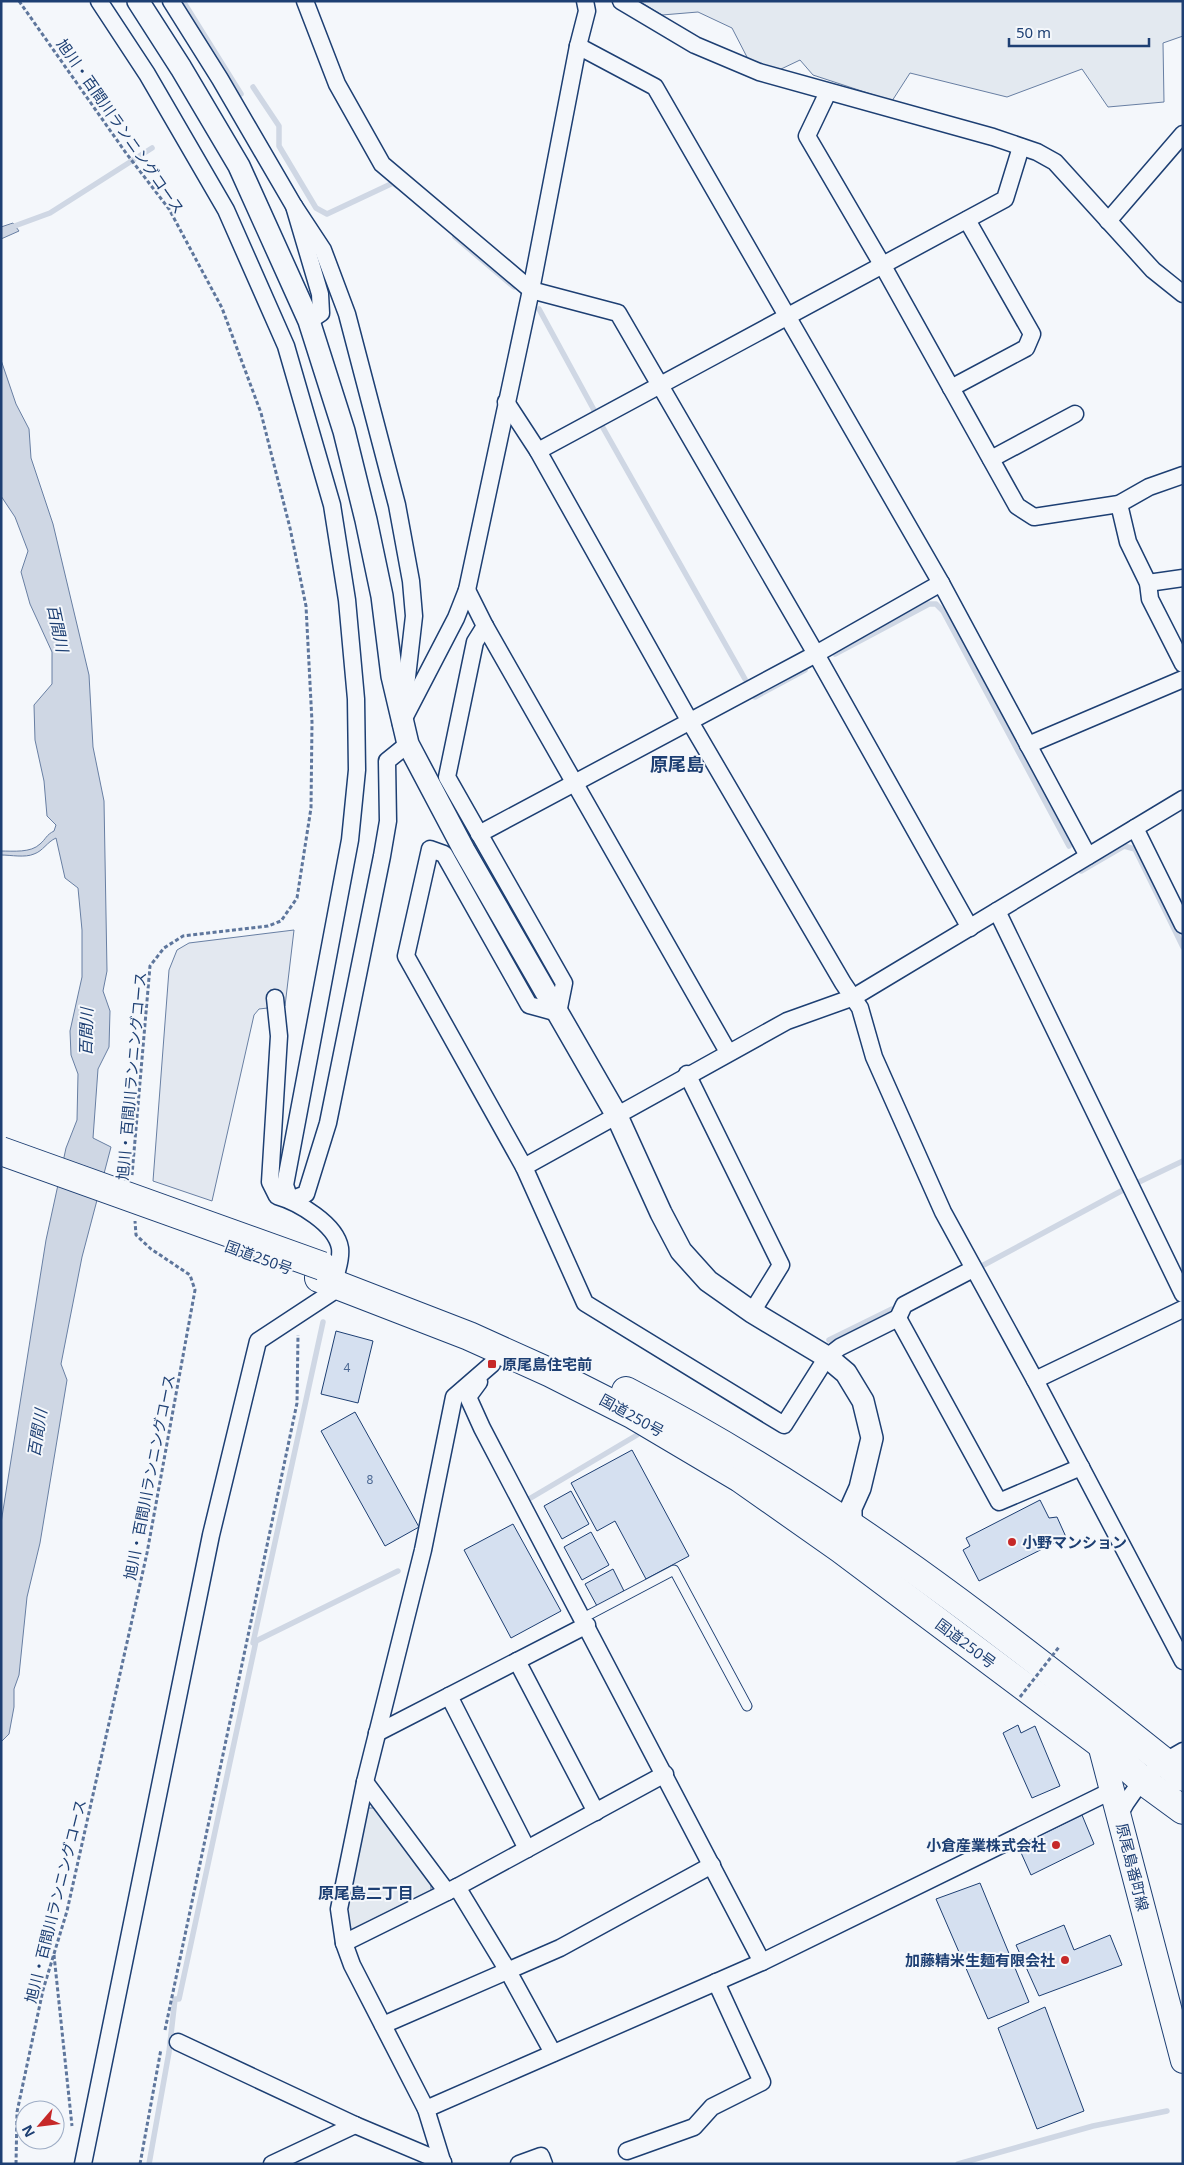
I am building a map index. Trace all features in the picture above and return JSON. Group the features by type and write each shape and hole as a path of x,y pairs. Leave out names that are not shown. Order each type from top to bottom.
{"highway":[{"name":"国道250号","path":"1,1151 328,1275 551,1373 632,1414 740,1478 841,1549 1101,1744 1142,1780 1183,1810"},
{"name":"国道250号","path":"1,1164 479,1324 558,1357 610,1382 688,1422 796,1488 851,1528 921,1574 1063,1682 1176,1763"}],"main road":[{"name":"原尾島番町線","path":"1063,1682 1090,1716 1101,1744 1183,2061"}],"street":[{"path":"99,1 147,74 226,210 286,346 333,514 347,600 356,699 358,770 350,840 285,1185 290,1200"},
{"path":"138,1 181,68 239,166 309,321 344,431 366,520 382,596 392,676 401,724 408,744 464,850 616,1114 661,1213 681,1251 708,1281 752,1312 826,1357 846,1373 863,1401 872,1438 860,1488 851,1508 851,1528"},
{"path":"171,1 220,79 294,206 323,250 347,314 397,505 411,580 414,616 401,724"},
{"path":"305,1 337,84 382,164 531,290 618,313 661,384 816,654 970,928"},
{"path":"401,724 456,618 467,590 531,290 578,46 587,11 585,1"},
{"path":"621,1 695,45 759,72 984,135 1037,152 1055,162 1153,270 1183,294"},
{"path":"578,46 655,87 941,583 1088,856"},
{"path":"828,92 807,136 883,266 1017,506 1034,517 1119,504 1149,487 1183,475"},
{"path":"1108,221 1183,134"},
{"path":"538,451 1005,199 1021,148"},
{"path":"294,206 320,294 321,314 309,321"},
{"path":"951,388 1026,348 1032,334 967,220"},
{"path":"506,402 538,451 689,720 838,974 860,1008 874,1057 943,1212 1035,1380 1183,1661"},
{"path":"991,459 1074,414"},
{"path":"1119,504 1128,542 1148,583 1150,599 1183,664"},
{"path":"1148,583 1183,578"},
{"path":"479,834 689,720 816,654 941,583"},
{"path":"467,590 485,626 576,782 728,1052"},
{"path":"485,626 475,642 447,777 564,983 558,1012"},
{"path":"1028,745 1183,679"},
{"path":"290,1200 306,1194 328,1123 388,821 387,761 408,744"},
{"path":"524,1167 687,1074 787,1020 854,998 1183,799"},
{"path":"1135,828 1183,925"},
{"path":"558,1012 529,1004 444,854 430,849 406,956 524,1167 585,1303 784,1425 826,1357 840,1347 898,1318 904,1305 973,1269"},
{"path":"997,911 1183,1294"},
{"path":"83,2164 212,1535 258,1341 331,1293 328,1275 340,1247 332,1231 314,1214 290,1200 277,1196 270,1182 279,1036 275,998"},
{"path":"687,1074 781,1265 752,1312"},
{"path":"1035,1380 1183,1309"},
{"path":"898,1318 999,1502 1081,1467"},
{"path":"492,1364 533,1375 551,1373"},
{"path":"492,1364 468,1397 482,1428 762,1962"},
{"path":"443,2163 426,2109 352,1965 344,1943 339,1909 365,1782 423,1550 454,1397 492,1364"},
{"path":"377,1733 517,1661 585,1622"},
{"path":"517,1661 596,1812"},
{"path":"449,1696 527,1849"},
{"path":"1119,1815 1129,1796 1142,1780 1176,1763"},
{"path":"344,1943 452,1889 665,1774"},
{"path":"365,1782 452,1889 508,1971 553,2054"},
{"path":"426,2109 762,1962 1113,1790"},
{"path":"383,2025 560,1948 712,1865"},
{"path":"627,2150 694,2127 712,2107 762,2082 716,1982"},
{"path":"168,2039 355,2125 443,2163"},
{"path":"272,2164 355,2125"},
{"path":"519,2164 541,2156 544,2164"}],"lane":[{"path":"585,1622 674,1570 746,1706"}],"path":[{"name":"旭川・百間川ランニングコース","path":"19,1 126,154 169,209 222,308 261,413 290,528 306,606 312,732 311,808 298,898 281,921 268,926 183,936 164,948 150,966 132,1178"},
{"name":"旭川・百間川ランニングコース","path":"16,2164 17,2112 43,1990 67,1911 147,1553 195,1290 190,1275 151,1249 136,1235 134,1216"},
{"path":"140,2164 168,2039 297,1404 299,1315"},
{"path":"1020,1697 1059,1647"},
{"path":"54,1953 73,2135"}],"shaded area":[{"path":"639,1 1183,1 1183,36 1163,43 1164,102 1108,107 1082,69 1007,97 910,73 892,101 813,75 800,60 779,70 748,59 732,28 698,12 662,15"},
{"path":"294,930 285,1006 259,1009 254,1015 212,1201 153,1181 169,970 177,950 189,943"},
{"path":"368,1808 377,1808 431,1882 431,1892 349,1934 347,1912"}],"water":[{"path":"13,223 19,231 1,239 1,227"},
{"name":"百間川","path":"1,360 16,404 29,429 31,458 53,524 89,675 93,747 104,801 107,971 103,991 110,1011 109,1047 98,1069 93,1138 111,1147 82,1257 61,1364 67,1380 40,1543 27,1597 19,1675 14,1689 14,1707 9,1734 1,1742 1,1523 46,1240 66,1148 77,1120 78,1074 71,1055 70,1031 82,977 82,930 78,888 65,878 56,838 37,853 22,856 1,855 1,851 22,851 36,847 54,831 56,825 47,816 44,781 35,740 34,705 52,684 52,652 30,604 21,572 28,551 15,517 1,496"}],"building":[{"path":"336,1331 373,1341 358,1403 321,1394"},
{"path":"355,1412 419,1527 385,1546 321,1431"},
{"path":"632,1450 689,1556 646,1579 615,1521 597,1531 571,1483"},
{"path":"571,1491 589,1524 562,1539 544,1506"},
{"name":"小野マンション","path":"1040,1500 1049,1518 1057,1517 1066,1537 979,1581 963,1550 970,1546 966,1538"},
{"path":"513,1524 561,1611 511,1638 464,1550"},
{"path":"591,1532 609,1565 582,1580 564,1547"},
{"path":"613,1569 624,1591 597,1606 585,1584"},
{"path":"1018,1725 1021,1733 1035,1726 1060,1786 1032,1798 1003,1733"},
{"path":"1082,1815 1094,1844 1031,1875 1018,1846"},
{"path":"980,1883 1029,2002 988,2019 936,1899"},
{"path":"1064,1925 1074,1950 1110,1935 1122,1965 1039,1996 1016,1945"},
{"path":"1045,2007 1084,2111 1037,2129 998,2028"}],"waterway":[{"path":"183,1 241,94"},
{"path":"253,87 279,126 279,146 316,208 327,214 393,183 397,186"},
{"path":"1,231 50,213 152,148"},
{"path":"455,237 514,287"},
{"path":"539,309 594,410"},
{"path":"602,426 745,679"},
{"path":"835,654 929,604 936,604 943,611 1069,846"},
{"path":"754,695 755,697 805,670"},
{"path":"1080,869 1081,871 1124,846 1135,849 1183,947"},
{"path":"1139,1182 1183,1161"},
{"path":"980,1267 1123,1190"},
{"path":"829,1340 892,1309"},
{"path":"253,1643 323,1322"},
{"path":"529,1499 637,1435"},
{"path":"149,2164 169,2052 175,1999 179,1999 256,1641 398,1571"},
{"path":"958,2164 1093,2126 1167,2111"}],"place":[{"name":"原尾島住宅前","path":"492,1364"},
{"name":"小野マンション","path":"1012,1542"},
{"name":"小倉産業株式会社","path":"1056,1845"},
{"name":"加藤精米生麺有限会社","path":"1065,1960"}],"district":[{"name":"原尾島","path":"677,764"},
{"name":"原尾島二丁目","path":"366,1893"}]}
